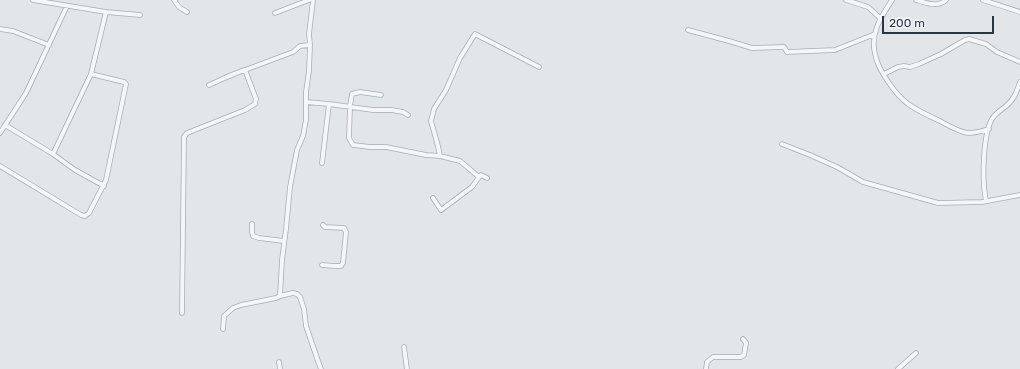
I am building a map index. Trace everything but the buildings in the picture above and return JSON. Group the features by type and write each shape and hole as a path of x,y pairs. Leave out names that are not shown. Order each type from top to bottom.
{"street":[{"path":"33,0 65,6 140,16"},
{"path":"0,132 26,93 49,45 65,6 64,0"},
{"path":"174,0 179,7 188,12"},
{"path":"275,13 310,0"},
{"path":"280,296 290,187 297,150 303,136 306,120 306,92 309,71 310,45 309,34 313,0"},
{"path":"846,0 868,7 880,18"},
{"path":"892,0 878,23 874,46 878,65 901,97 918,111 966,133 976,133 989,129"},
{"path":"916,0 940,4 946,0"},
{"path":"983,0 1020,12"},
{"path":"53,154 91,74 106,12"},
{"path":"0,29 13,31 49,45"},
{"path":"688,30 729,40 752,48 784,47 787,52 835,50 875,34"},
{"path":"440,156 431,121 434,109 446,90 460,58 475,34 539,67"},
{"path":"884,74 898,67 910,67 919,64 929,58 941,54 965,40 986,44 998,52 1020,62"},
{"path":"209,85 232,74 293,52 300,46 310,45"},
{"path":"182,313 184,137 186,133 245,110 255,104 256,99 245,70"},
{"path":"0,166 81,216 85,216 89,213 104,186 126,84 124,82 91,74"},
{"path":"986,201 983,173 989,129 994,116 1007,106 1015,96 1020,82"},
{"path":"381,94 360,92 352,94 349,138 353,145 386,147 426,155 440,156 460,161 479,177 480,175 487,178"},
{"path":"306,102 350,106 373,110 392,110 403,112 408,115"},
{"path":"322,163 329,104"},
{"path":"5,124 53,154 75,170 104,186"},
{"path":"782,144 840,168 863,182 938,203 971,203 1020,195"},
{"path":"433,198 441,210 472,187 479,177"},
{"path":"252,224 253,236 284,241"},
{"path":"322,265 342,266 344,263 346,232 344,228 325,228 324,225"},
{"path":"223,329 224,316 233,308 241,304 276,298 293,293 297,294 300,297 304,309 306,326 321,369"},
{"path":"706,369 707,362 713,357 741,357 744,355 746,343 743,338"},
{"path":"404,347 407,369"},
{"path":"898,369 916,353"},
{"path":"279,362 280,369"}]}
